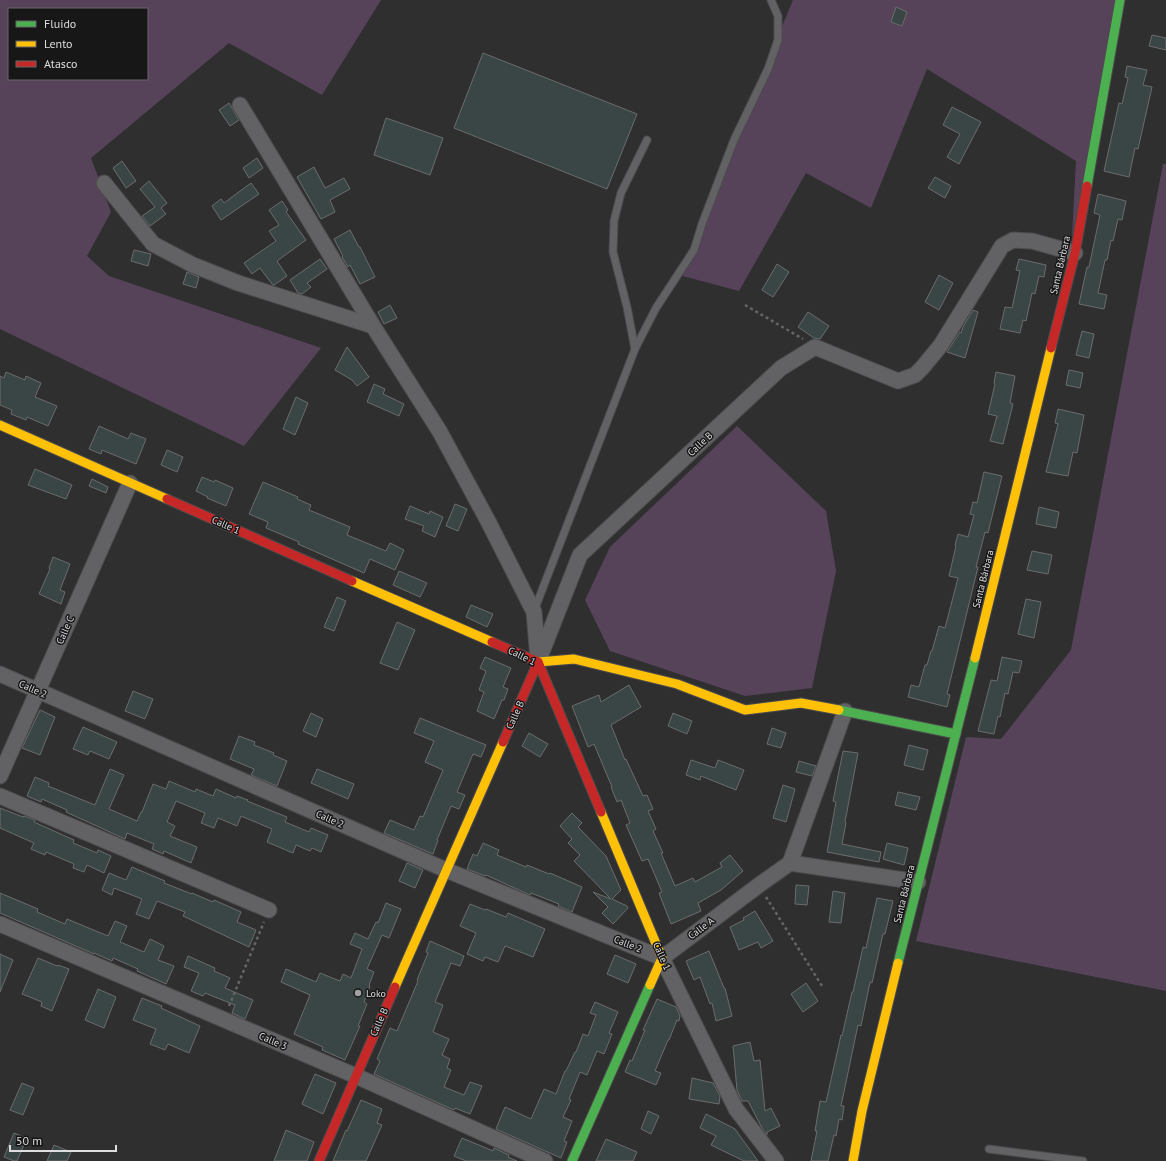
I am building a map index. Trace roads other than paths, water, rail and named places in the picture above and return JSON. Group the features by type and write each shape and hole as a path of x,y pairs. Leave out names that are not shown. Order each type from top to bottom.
{"street":[{"name":"Santa Bárbara","path":"853,1161 862,1111 1075,253 1120,0"},
{"path":"240,105 373,326 440,432 489,523 534,612 538,662 574,659 677,684 745,710 801,703 956,734"},
{"path":"104,183 153,244 194,265 238,283 373,326"},
{"name":"Calle B","path":"319,1161 538,662 580,555 781,368 816,347 898,381 915,375 941,345 1002,246 1013,240 1032,240 1075,253"},
{"name":"Calle 1","path":"0,425 538,662 662,958 736,1108 776,1161"},
{"name":"Calle C","path":"0,776 130,483"},
{"name":"Calle 2","path":"0,674 446,870 662,958"},
{"path":"845,711 790,863 918,882"},
{"path":"0,796 269,910"},
{"name":"Calle A","path":"572,1161 662,958 758,885 790,863"},
{"name":"Calle 3","path":"0,924 356,1076 545,1161"}],"lane":[{"path":"534,612 635,348 656,308 694,250 702,224 734,140 768,69 778,40 778,16 771,0"},
{"path":"635,348 627,307 613,252 614,221 621,193 646,140"},
{"path":"989,1149 1083,1161"}],"place":[{"name":"Loko","path":"358,993"}]}
